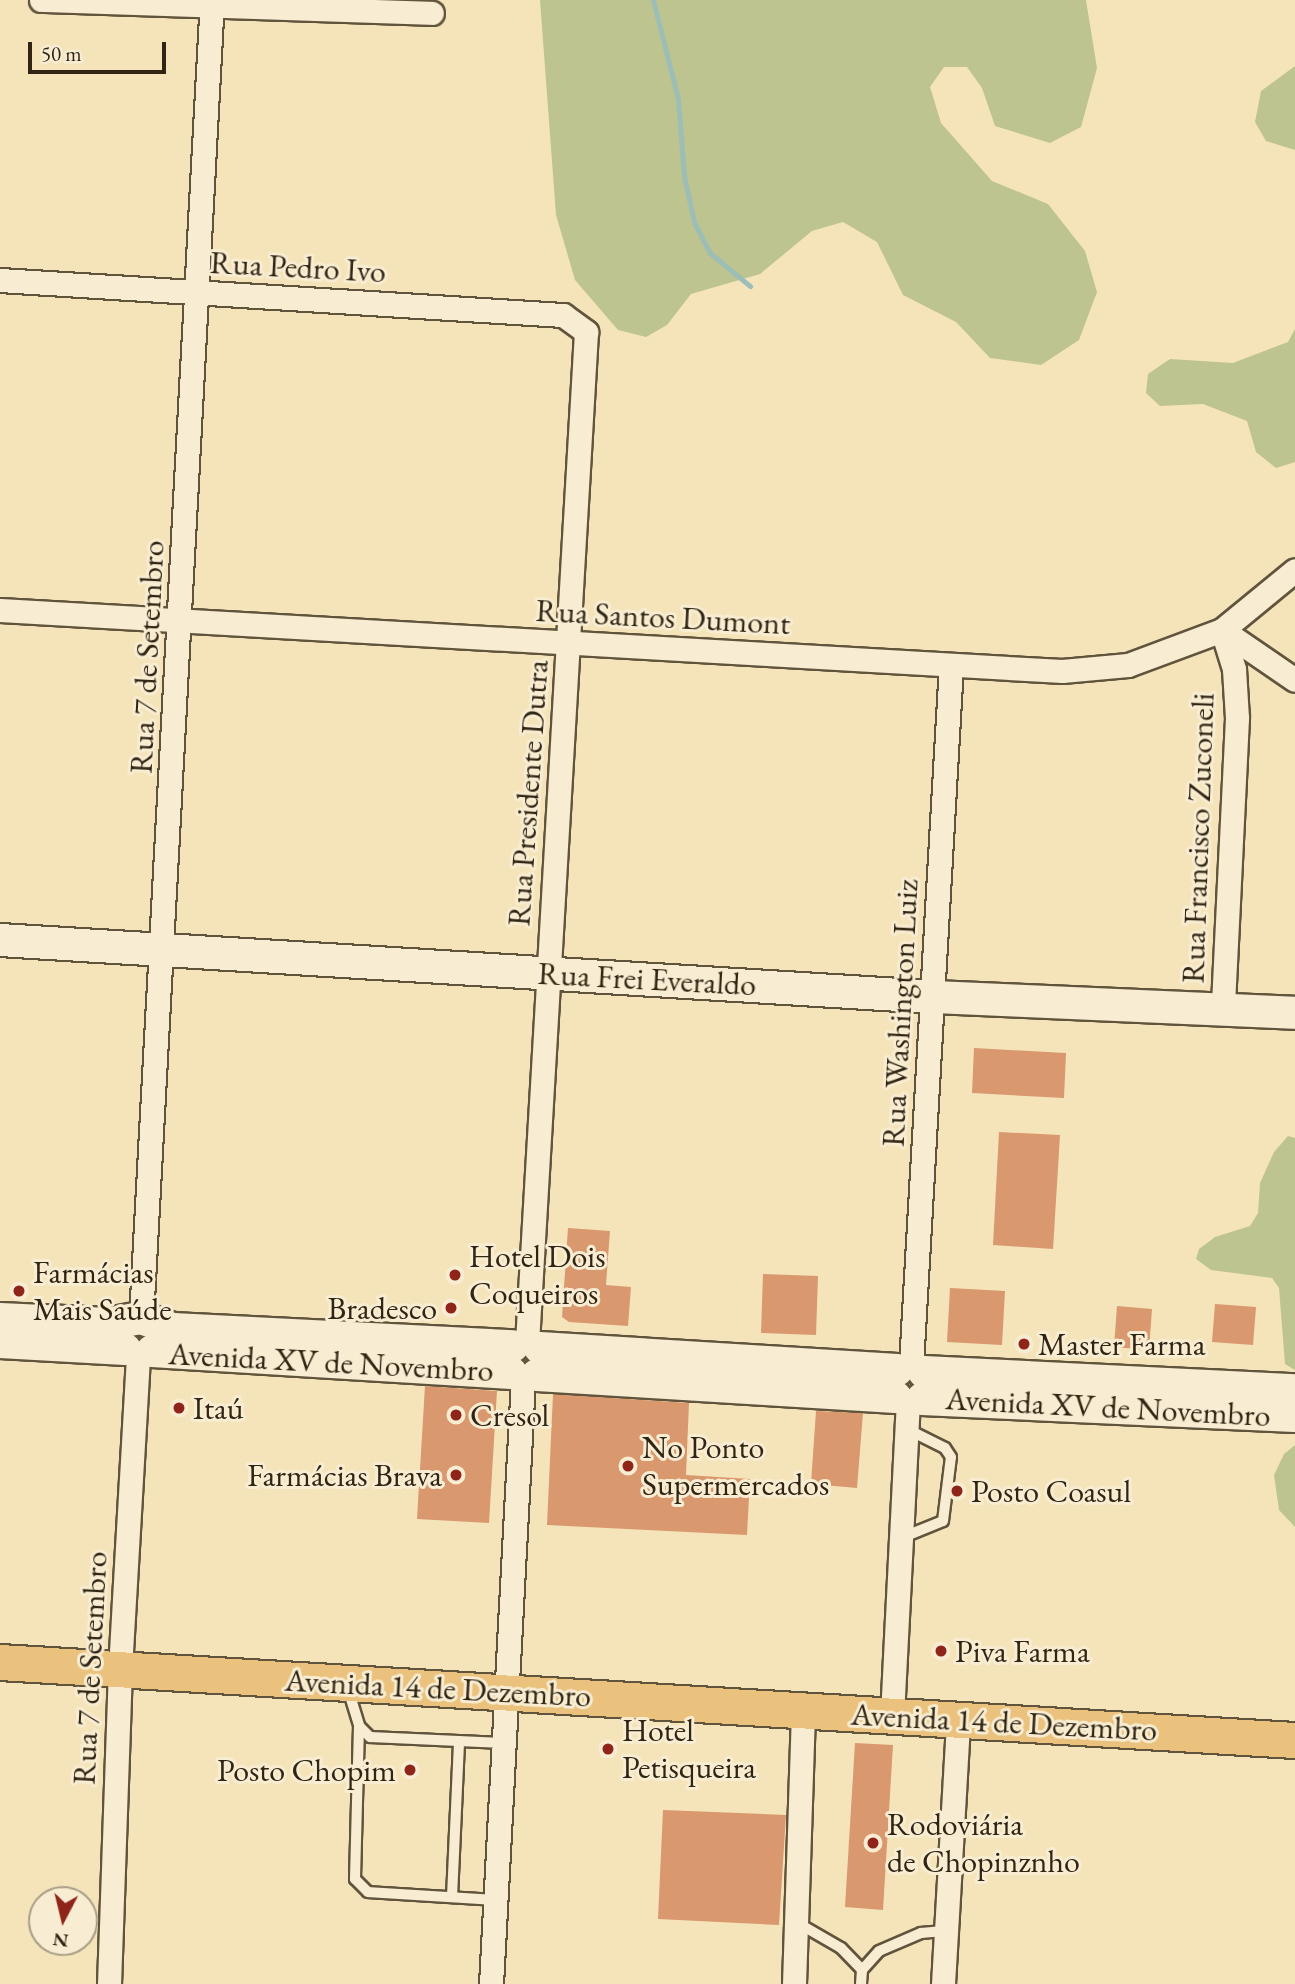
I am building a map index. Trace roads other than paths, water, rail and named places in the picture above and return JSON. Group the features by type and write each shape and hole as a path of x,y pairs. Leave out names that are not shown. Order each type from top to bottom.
{"main road":[{"name":"Rua Frei Everaldo","path":"0,940 933,997 1295,1013"},
{"name":"Avenida XV de Novembro","path":"0,1319 139,1337 525,1360 909,1391 1293,1399"},
{"name":"Avenida XV de Novembro","path":"0,1342 139,1337"},
{"name":"Avenida 14 de Dezembro","path":"0,1662 1295,1740"}],"street":[{"path":"41,0 211,3 432,13"},
{"name":"Rua 7 de Setembro","path":"109,1984 120,1669 182,621 211,3"},
{"name":"Rua Pedro Ivo","path":"0,280 563,315 586,331"},
{"name":"Rua Presidente Dutra","path":"491,1984 586,331"},
{"name":"Rua Santos Dumont","path":"0,610 1062,671 1128,665 1222,630 1295,570"},
{"path":"1222,630 1295,680"},
{"name":"Rua Francisco Zuconeli","path":"1222,630 1234,669 1237,718 1223,1008"},
{"name":"Rua Washington Luiz","path":"892,1716 951,665"},
{"path":"794,1984 803,1710"},
{"path":"943,1984 958,1720"}],"lane":[{"path":"901,1538 943,1521 951,1457 909,1391"},
{"path":"346,1683 359,1726 355,1879 368,1892 495,1900"},
{"path":"359,1726 370,1737 503,1743"},
{"path":"452,1897 460,1741"},
{"path":"796,1922 842,1948 862,1970"},
{"path":"861,1984 862,1970 898,1940 946,1931"}],"waterway":[{"path":"653,0 678,99 684,176 694,222 710,253 750,286"}],"place":[{"name":"Hotel Dois Coqueiros","path":"455,1275"},
{"name":"Farmácias Mais Saúde","path":"19,1291"},
{"name":"Bradesco","path":"451,1308"},
{"name":"Master Farma","path":"1024,1344"},
{"name":"Itaú","path":"179,1408"},
{"name":"Cresol","path":"456,1415"},
{"name":"No Ponto Supermercados","path":"628,1466"},
{"name":"Farmácias Brava","path":"456,1475"},
{"name":"Posto Coasul","path":"957,1491"},
{"name":"Piva Farma","path":"941,1651"},
{"name":"Hotel Petisqueira","path":"608,1749"},
{"name":"Posto Chopim","path":"410,1770"},
{"name":"Rodoviária de Chopinznho","path":"873,1843"}]}
